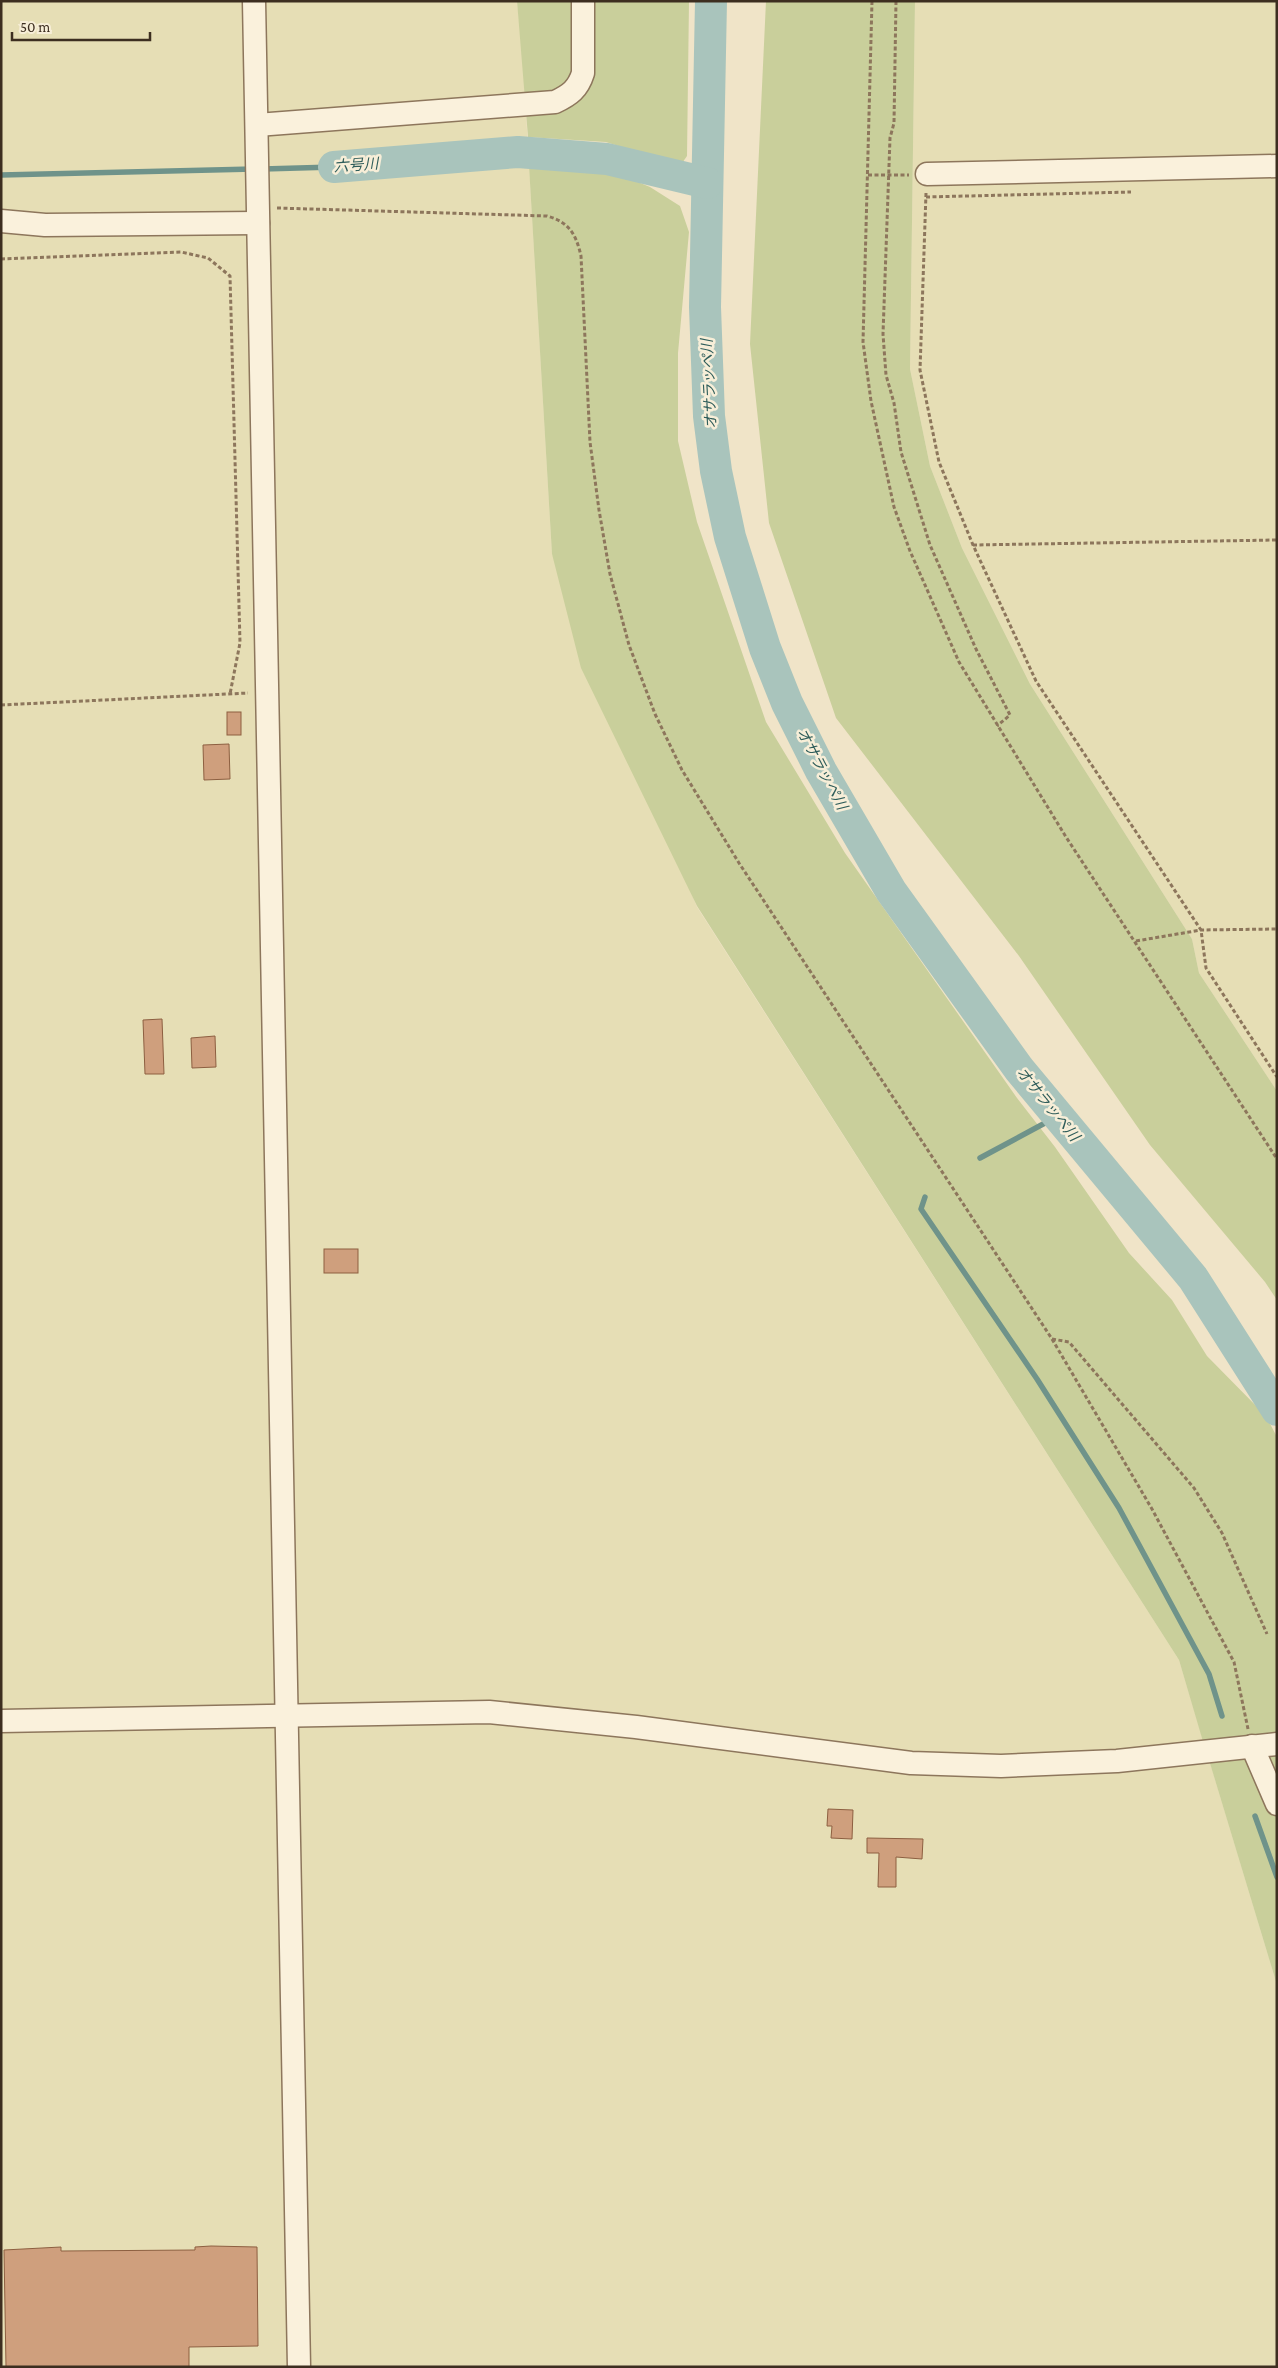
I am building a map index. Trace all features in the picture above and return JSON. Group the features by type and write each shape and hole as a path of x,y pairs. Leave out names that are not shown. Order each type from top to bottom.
{"street":[{"path":"254,1 282,1439 284,1716 300,2367"},
{"path":"257,135 555,102 573,93 583,73 583,1"},
{"path":"926,174 1277,166"},
{"path":"1,221 45,225 258,215"},
{"path":"1,1721 489,1712 636,1727 910,1763 1001,1766 1117,1761 1277,1744"},
{"path":"1252,1746 1277,1804"}],"path":[{"path":"872,1 863,342 871,400 894,507 910,551 959,662 1066,837 1136,941 1277,1159"},
{"path":"896,1 894,123 890,138 888,175 883,334 886,375 894,403 901,452 930,545 976,649 1010,715 997,726"},
{"path":"868,175 926,174 920,370 939,462 972,545 1036,681 1201,930 1206,968 1277,1077"},
{"path":"926,197 1140,191"},
{"path":"258,215 547,216 558,219 571,229 578,240 581,256 590,442 610,574 625,627 655,714 682,770 738,863 1052,1339 1152,1509 1234,1662 1252,1746"},
{"path":"1,259 181,252 208,258 230,276 240,643 230,694"},
{"path":"972,545 1277,540"},
{"path":"1,705 267,693"},
{"path":"1136,941 1201,930 1277,929"},
{"path":"1052,1339 1069,1342 1194,1488 1222,1533 1268,1634"}],"shaded area":[{"path":"1,1 517,1 523,63 552,554 697,907 1179,1660 1277,1985 1277,2367 1,2367"},
{"path":"915,1 1277,1 1277,1091 1199,973 1192,939 1030,684 962,548 930,466 910,369"}],"green space":[{"path":"517,1 689,1 687,156 680,166 606,142 528,137"},
{"path":"766,1 915,1 910,369 930,466 962,548 1030,684 1192,939 1199,973 1277,1091 1277,1300 1265,1282 1150,1145 1019,956 836,718 769,523 750,344"},
{"path":"529,166 606,169 650,187 680,206 689,232 678,353 678,441 697,522 766,722 845,853 1017,1098 1055,1147 1129,1253 1172,1300 1207,1356 1266,1416 1277,1437 1277,1734 1204,1745 1179,1660 697,906 581,668 552,554"},
{"path":"1277,1753 1277,1985 1209,1760"}],"building":[{"path":"227,712 241,712 241,735 227,735"},
{"path":"229,744 230,779 204,780 203,745"},
{"path":"162,1019 164,1074 145,1074 143,1020"},
{"path":"215,1036 216,1067 192,1068 191,1038"},
{"path":"324,1249 358,1249 358,1273 324,1273"},
{"path":"828,1809 853,1810 852,1839 831,1838 832,1826 827,1826"},
{"path":"867,1838 923,1839 922,1859 896,1857 896,1887 878,1887 879,1853 867,1853"},
{"path":"61,2247 61,2251 195,2250 195,2247 257,2247 258,2346 189,2347 189,2367 6,2367 4,2250"}],"waterway":[{"name":"オサラッペ川","path":"711,1 705,307 709,416 716,471 730,537 765,648 787,703 821,771 891,891 1019,1069 1193,1278 1277,1410"},
{"name":"六号川","path":"334,167 518,152 607,159 707,183"},
{"name":"六号川","path":"263,169 334,167"},
{"name":"六号川","path":"1,175 254,169"},
{"path":"980,1158 1058,1116"},
{"path":"925,1197 921,1209 1037,1379 1119,1508 1209,1674 1222,1716"},
{"path":"1255,1816 1277,1877"}]}
